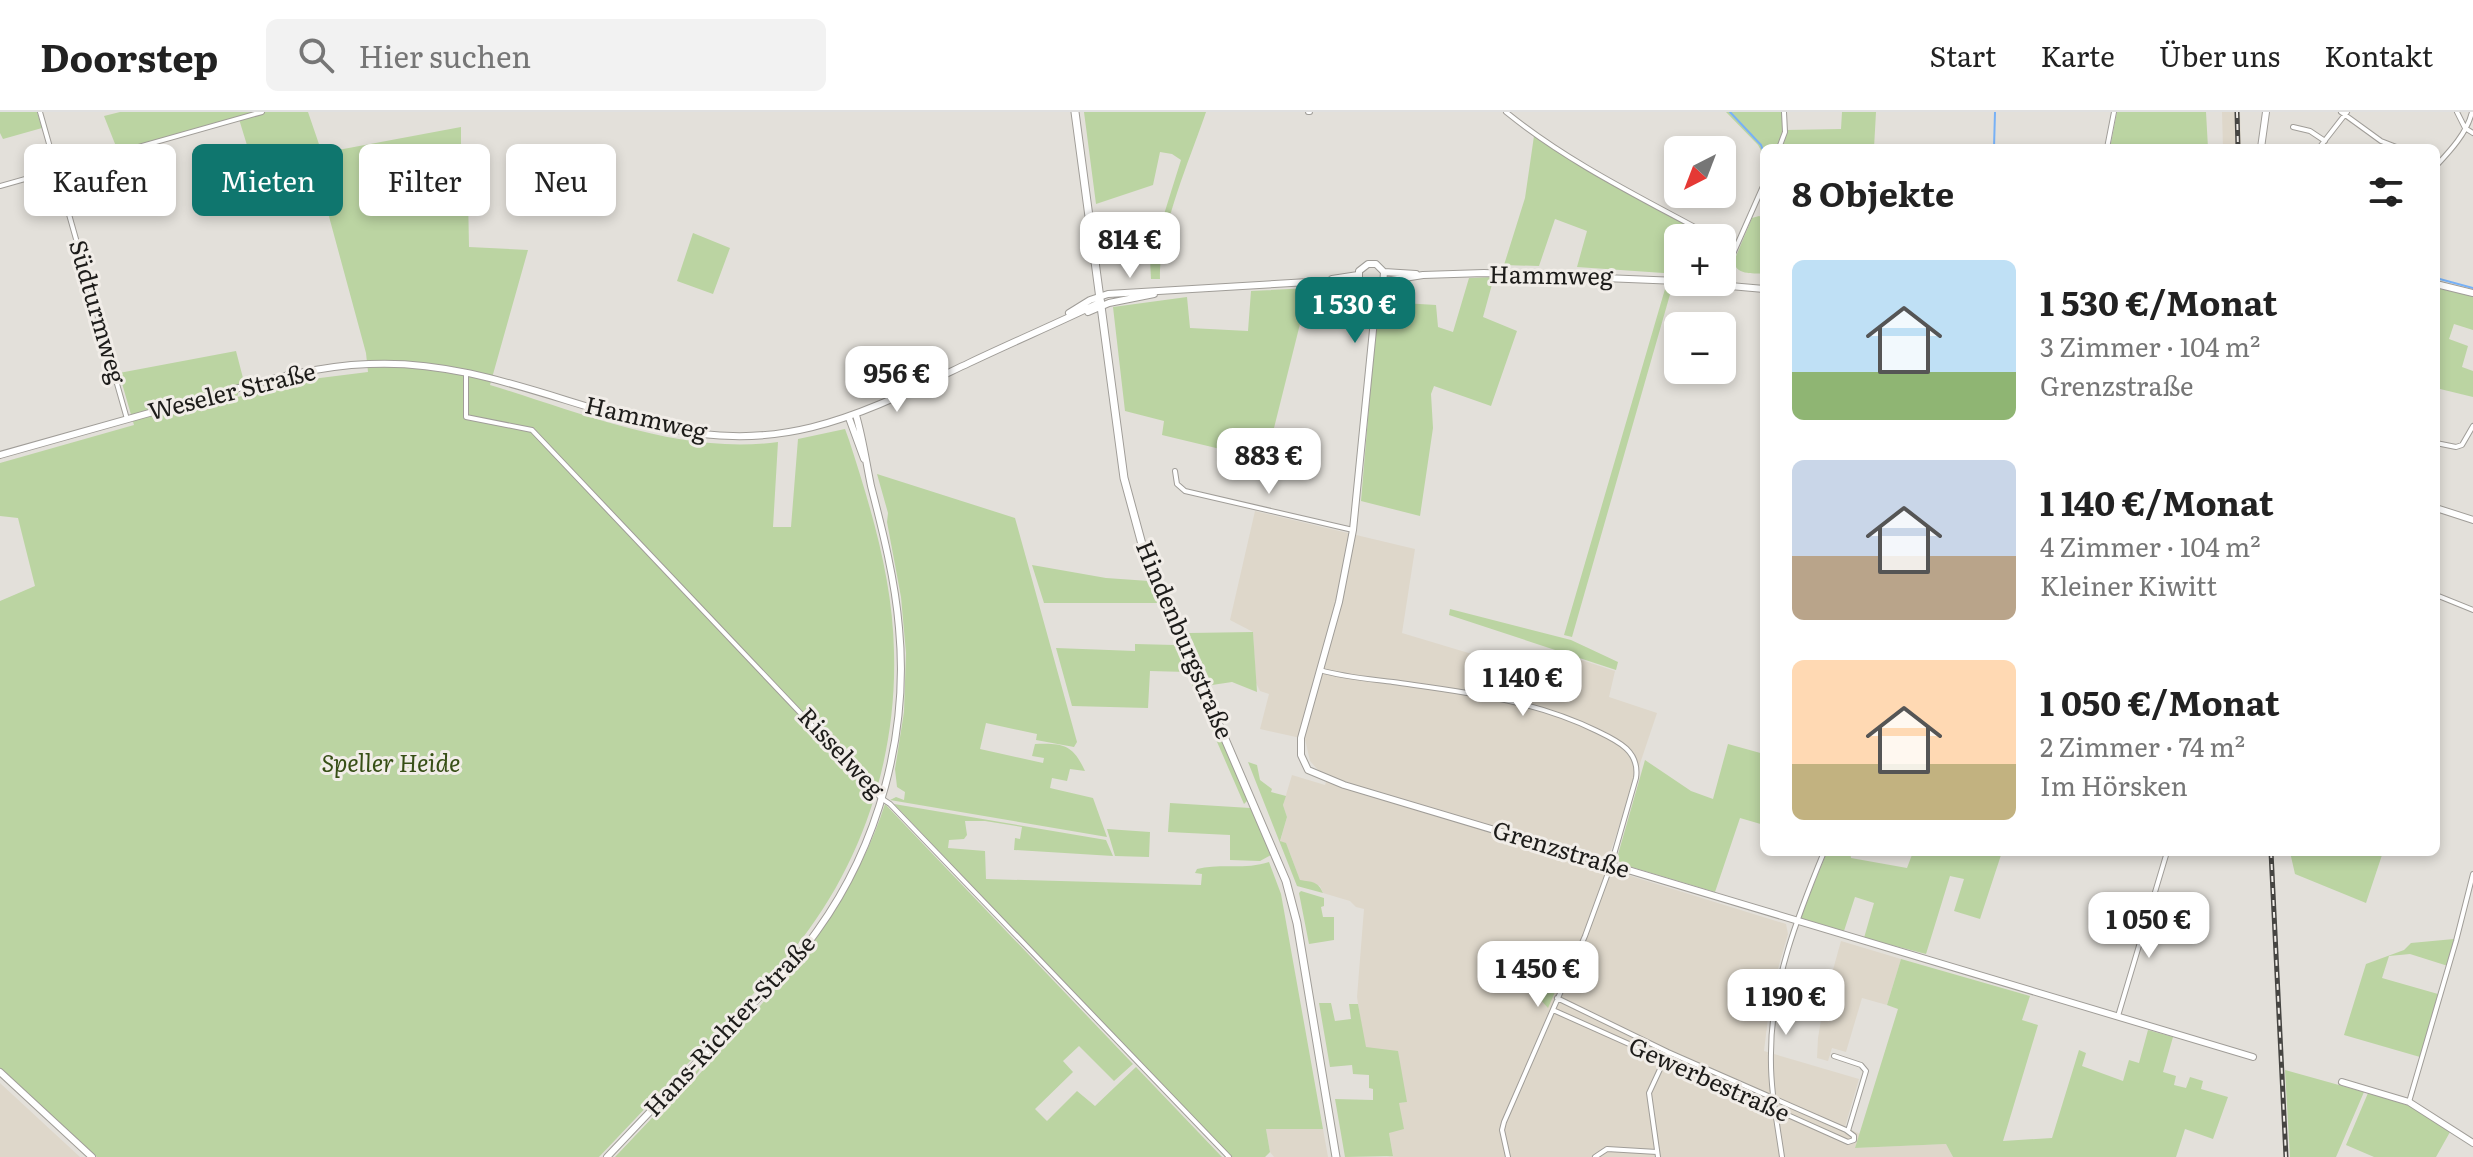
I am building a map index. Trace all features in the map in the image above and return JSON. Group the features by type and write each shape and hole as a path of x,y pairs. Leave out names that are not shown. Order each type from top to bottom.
{"main road":[{"name":"Hindenburgstraße","path":"1075,112 1124,478 1138,533 1286,881 1297,923 1336,1157"},
{"path":"2262,144 2266,112"},
{"name":"Hammweg","path":"468,372 632,420 694,433 771,435 853,417 1045,327 1102,304 1165,292 1358,279 1361,268 1368,264 1376,264 1384,272 1423,275 1557,274 1664,280"},
{"path":"1358,279 1367,290 1377,290 1385,281 1384,272"},
{"name":"Hammweg","path":"1385,281 1423,275"},
{"path":"2440,285 2473,293"},
{"path":"1736,286 1760,289"},
{"name":"Grenzstraße","path":"1367,290 1373,322"},
{"name":"Grenzstraße","path":"1377,290 1353,530 1339,602 1301,738 1301,755 1308,770 1344,785 2253,1057"},
{"name":"Hammweg","path":"1045,327 1102,304 1165,292"},
{"name":"Weseler Straße","path":"0,455 223,392 327,368 393,364 468,372"},
{"name":"Hans-Richter-Straße","path":"607,1157 817,932 858,862 873,826 889,774 898,716 901,650 893,586 868,469 853,417"},
{"path":"2440,509 2473,520"},
{"path":"0,1072 92,1157"},
{"path":"2342,1082 2409,1102 2473,1143"}],"street":[{"name":"Südturmweg","path":"40,112 49,144"},
{"path":"149,144 262,112"},
{"path":"1506,112 1562,153 1690,224"},
{"path":"1780,144 1785,132 1784,112"},
{"path":"2108,144 2114,112"},
{"path":"2457,112 2465,128 2473,133"},
{"path":"2440,161 2465,128 2472,112"},
{"path":"2322,144 2345,113 2389,144"},
{"path":"2293,127 2310,131 2325,141"},
{"path":"0,186 24,179"},
{"path":"1736,247 1760,193"},
{"name":"Südturmweg","path":"70,216 127,419"},
{"name":"Risselweg","path":"468,372 466,417 532,430 881,798 1229,1157"},
{"path":"2440,444 2462,445 2473,426"},
{"path":"1175,471 1177,484 1185,491 1353,530"},
{"path":"2440,597 2473,610"},
{"path":"1320,670 1512,700 1576,721 1616,741 1632,755 1637,768 1611,865 1585,936 1504,1122 1502,1130 1508,1157"},
{"path":"1782,1157 1772,1096 1771,1052 1775,1005 1796,920 1822,856"},
{"path":"2118,1016 2166,856"},
{"path":"2409,1102 2473,874"},
{"name":"Gewerbestraße","path":"1553,1010 1852,1142 1854,1136 1848,1131 1668,1052 1557,998"},
{"path":"1595,1157 1607,1149 1658,1154 1649,1093 1668,1052"},
{"path":"1834,1056 1861,1065 1866,1071 1848,1131"}],"shaded area":[{"path":"2222,112 2240,112 2241,144 2223,144"},
{"path":"1255,511 1415,549 1402,633 1552,678 1560,653 1615,671 1609,697 1657,713 1605,868 1786,924 1788,934 1771,993 1764,1051 1859,1079 1845,1127 1860,1134 1855,1148 1946,1144 1953,1157 1387,1157 1393,1155 1389,1133 1399,1103 1407,1102 1365,1048 1357,997 1364,909 1323,893 1320,886 1300,880 1289,851 1280,842 1287,817 1283,805 1292,775 1325,785 1328,775 1310,761 1305,739 1260,729 1269,694 1260,691 1256,683 1253,632 1230,620"},
{"path":"1841,941 1901,959 1887,1005 1862,998 1846,1052 1832,1048 1828,1061 1817,1058 1818,1038 1824,1002"},
{"path":"0,1083 80,1157 0,1157"},
{"path":"1266,1129 1323,1129 1328,1157 1274,1157 1270,1152"}],"green space":[{"path":"0,112 37,112 42,128 3,139"},
{"name":"Speller Heide","path":"120,112 308,112 319,144 247,144 239,119 153,144 115,144 104,116"},
{"path":"1084,112 1206,112 1169,218 1160,279 1151,279 1150,259 1181,160 1172,154 1160,152 1153,185 1096,204"},
{"path":"1726,112 1783,112 1784,132 1780,144 1760,144 1760,149"},
{"path":"1842,112 1876,112 1874,144 1782,144 1786,130 1841,129"},
{"path":"2117,112 2206,112 2208,144 2111,144"},
{"name":"Speller Heide","path":"461,127 461,144 370,144"},
{"path":"1534,136 1685,224 1664,224 1664,273 1577,267 1587,231 1555,219 1539,266 1504,265 1525,198"},
{"name":"Speller Heide","path":"359,146 359,216 468,216 469,247 528,250 490,385 595,419 668,437 704,443 778,442 773,527 791,527 798,439 845,429 879,544 893,625 890,729 872,804 843,875 801,940 599,1157 97,1157 0,1068 0,601 35,586 18,518 0,516 0,463 134,425 119,373 236,351 243,378 237,397 312,379 368,372 366,353 329,216 343,216 343,149"},
{"path":"1760,216 1760,274 1737,269 1736,256 1752,218"},
{"path":"693,233 730,248 713,294 677,281"},
{"path":"1494,277 1483,317 1517,331 1491,406 1434,386 1431,394 1433,428 1420,516 1361,501 1378,299 1392,282 1411,279 1403,303 1436,305 1438,327 1453,332 1469,278"},
{"path":"1309,288 1266,460 1162,435 1164,421 1125,411 1113,307 1187,297 1190,328 1248,331 1251,291"},
{"path":"2440,289 2473,296 2473,330 2454,324 2449,339 2468,346 2462,367 2473,371 2473,397 2440,389"},
{"path":"1664,292 1664,296 1670,296 1572,637 1564,635"},
{"path":"877,474 1015,518 1077,742 1074,747 1036,740 1037,734 986,723 980,749 1043,763 1044,758 1032,756 1035,744 1060,745 1072,751 1085,771 1070,769 1067,781 1052,778 1050,788 1093,798 1107,837 890,800 896,797 904,800 905,792 897,787 895,769 904,712 906,653 888,513"},
{"path":"1032,565 1106,578 1149,581 1159,603 1044,603"},
{"path":"1450,609 1571,640 1618,662 1616,670 1449,615"},
{"path":"1253,632 1257,692 1232,682 1212,685 1189,633"},
{"path":"1135,644 1175,645 1187,672 1150,671 1148,708 1072,706 1056,648 1135,651"},
{"path":"1188,675 1195,679 1248,800 1244,804"},
{"path":"1728,744 1760,753 1760,824 1740,818 1715,892 1621,864 1617,858 1645,760 1691,791 1713,799"},
{"path":"1248,762 1257,765 1260,780 1272,789 1271,792 1286,796 1283,805 1287,817 1280,841 1286,843 1300,880 1317,884 1323,893 1297,886"},
{"path":"1170,803 1250,808 1271,855 1260,861 1230,860 1230,835 1168,832"},
{"path":"885,804 1133,1064 1114,1081 1079,1046 1063,1061 1073,1072 1035,1109 1047,1121 1077,1091 1095,1106 1136,1067 1222,1157 615,1157 705,1062 688,1087 802,955 850,884"},
{"path":"894,804 1106,840 1113,856 1014,850 1015,838 1020,839 1022,827 965,821 967,835 964,839 949,840 948,848 985,851 986,879 1201,885 1202,874 1195,873 1197,869 1269,862 1281,894 1323,1129 1266,1129 1270,1152 1265,1157 1231,1157"},
{"path":"1107,829 1150,832 1149,857 1115,856"},
{"path":"1825,856 1851,856 1907,868 1912,856 2001,856 1980,919 1954,911 1964,879 1950,876 1926,954 1864,938 1874,903 1855,897 1844,931 1800,918"},
{"path":"2291,856 2382,856 2366,903 2295,874"},
{"path":"1301,891 1324,898 1324,906 1321,907 1323,917 1334,917 1334,940 1309,944"},
{"path":"2454,939 2448,966 2410,954 2389,956 2382,978 2438,994 2420,1057 2344,1035 2366,964 2404,950 2411,943"},
{"path":"1531,950 1535,952 1530,967 1562,976 1548,1008 1539,998 1542,994 1518,971 1504,973 1505,965 1516,962"},
{"path":"1901,959 2030,996 2022,1020 2038,1025 2003,1141 2052,1138 2079,1050 2086,1053 2082,1066 2123,1081 2129,1060 2139,1063 2148,1030 2173,1037 2163,1072 2176,1076 2174,1085 2186,1088 2190,1077 2203,1081 2201,1089 2228,1097 2213,1139 2185,1129 2176,1157 1953,1157 1946,1144 1855,1148 1898,1009 1887,1005"},
{"path":"1319,1003 1331,1003 1335,1021 1351,1019 1349,1004 1358,1004 1366,1047 1398,1051 1407,1102 1399,1103 1404,1129 1389,1133 1393,1156 1345,1157 1335,1099 1373,1100 1373,1089 1369,1088 1369,1075 1353,1074 1352,1065 1330,1067"},
{"path":"2285,1070 2364,1092 2336,1157 2290,1157"},
{"path":"2368,1093 2410,1106 2450,1132 2436,1157 2374,1157 2346,1145"}],"waterway":[{"path":"1730,112 1760,144"},
{"path":"1994,144 1995,112"},
{"path":"2440,279 2473,288"}],"railway":[{"path":"2237,112 2238,144"},
{"path":"2271,856 2286,1157"}]}
